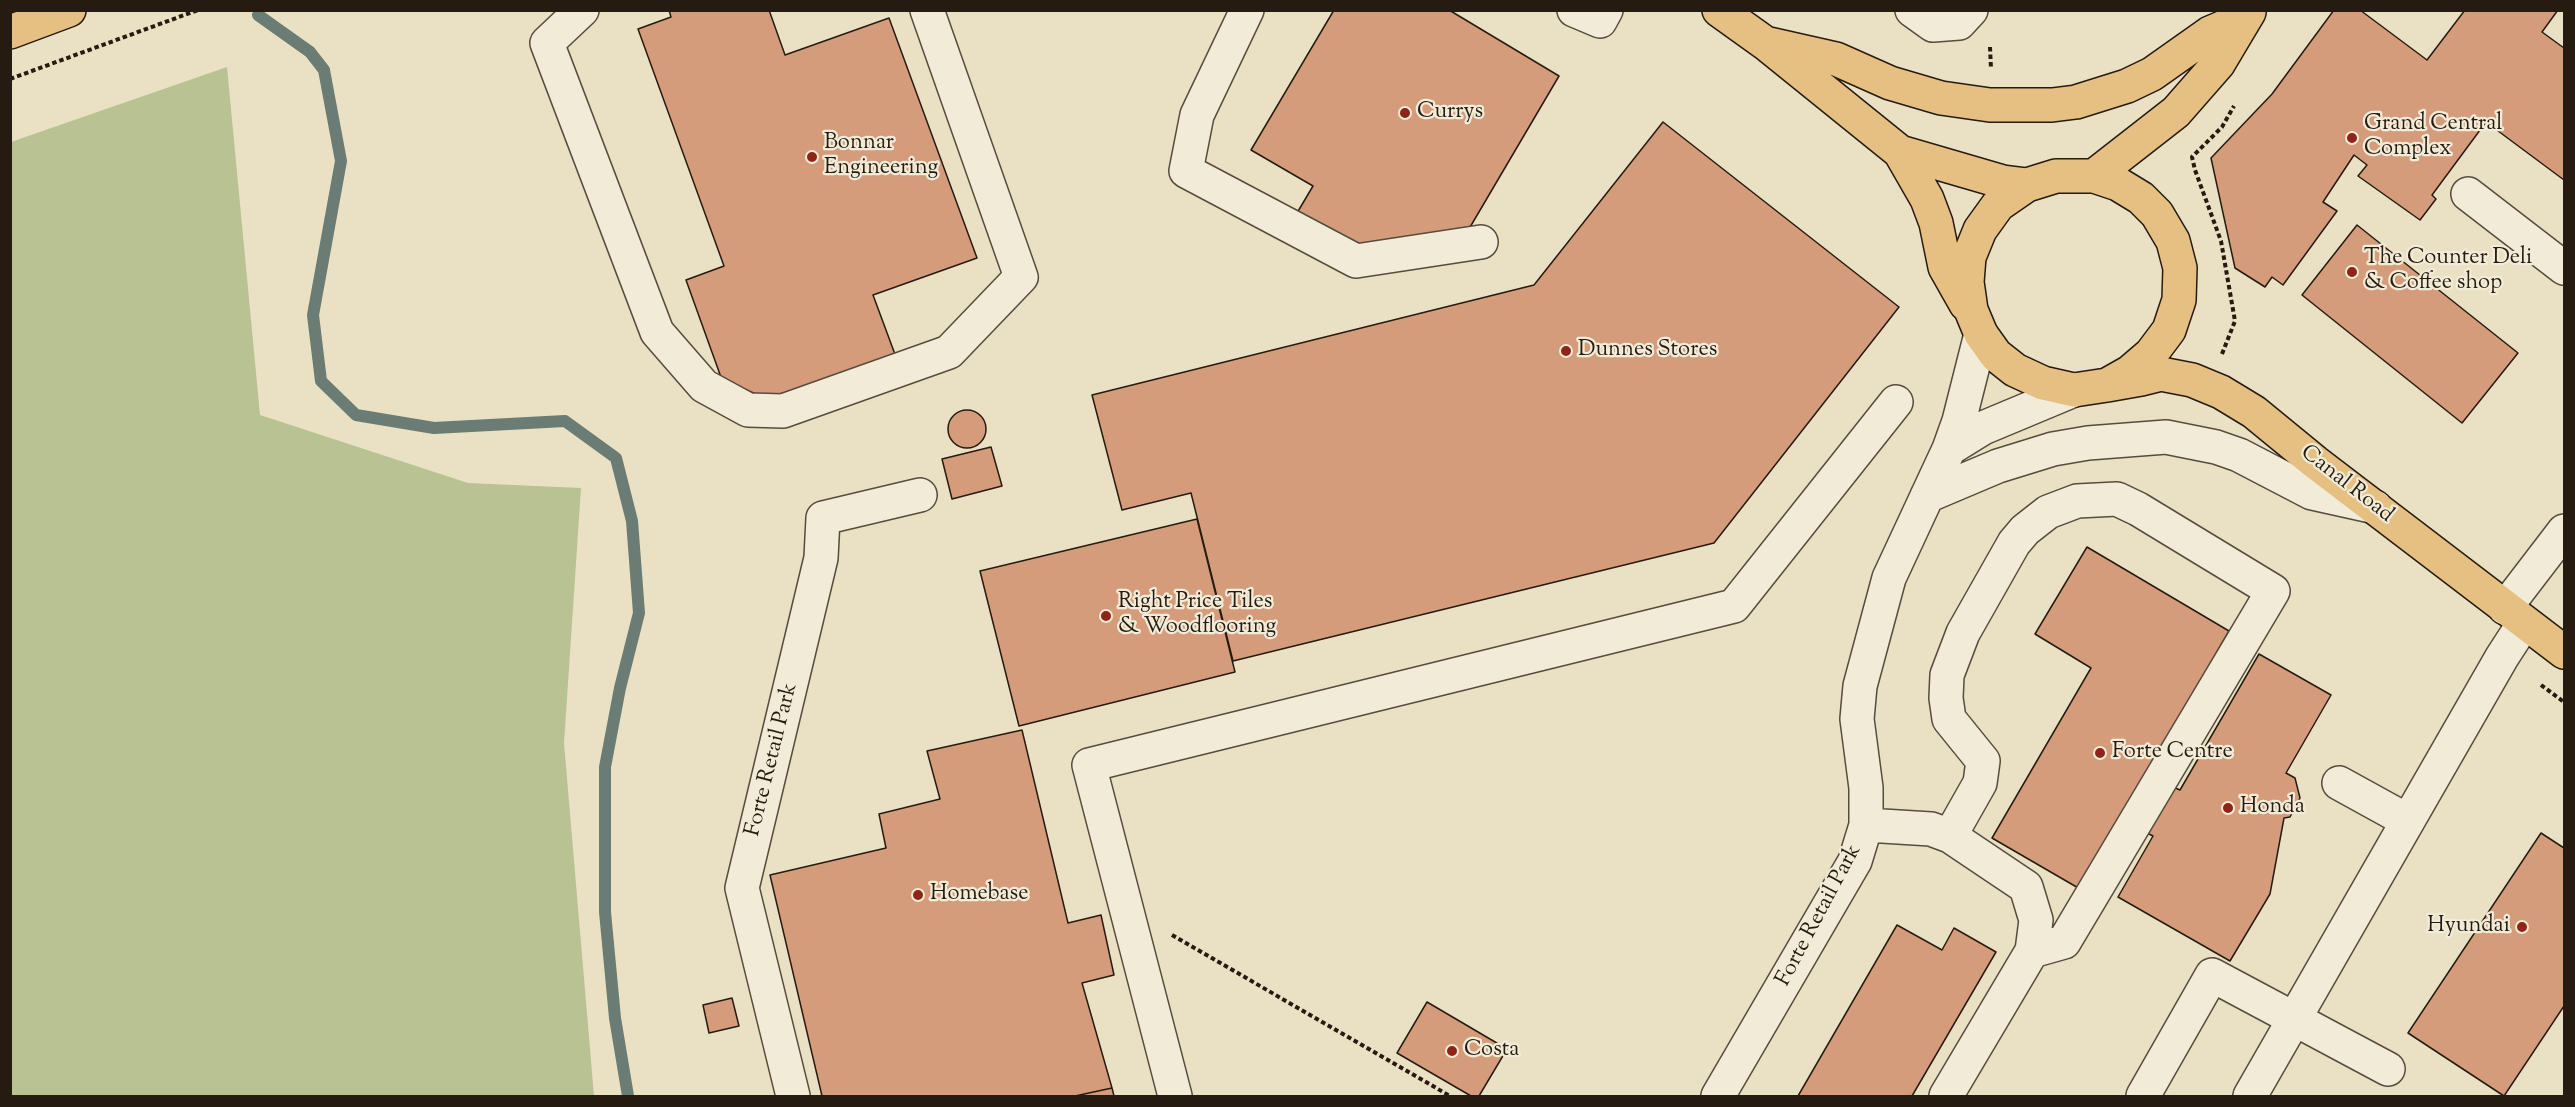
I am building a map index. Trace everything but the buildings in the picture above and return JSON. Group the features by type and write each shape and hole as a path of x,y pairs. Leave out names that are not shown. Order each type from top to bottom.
{"main road":[{"path":"10,32 69,10"},
{"path":"1719,10 1766,43 1900,152 1929,205 1936,223 1945,267 1958,293 1996,355 2015,370 2043,383 2073,390 2107,385 2130,372 2151,354 2169,330 2179,300 2180,267 2173,241 2157,214 2141,198 2118,184 2094,176 2056,176 2027,185 1998,206 1980,230 1969,256 1967,282 1976,322"},
{"path":"1766,43 1836,59 1890,83 1941,98 1990,105 2052,105 2076,102 2127,86 2152,74 2210,33 2248,14"},
{"path":"2094,176 2176,112 2218,64 2248,14"},
{"path":"1900,152 2003,182 2027,185"},
{"name":"Canal Road","path":"2107,385 2161,374 2192,380 2221,392 2254,412 2565,652"}],"lane":[{"path":"582,10 547,43 657,332 704,386 748,410 783,411 949,352 1021,277 927,10"},
{"path":"1247,10 1197,115 1186,171 1356,261 1481,242"},
{"path":"1574,10 1600,21 1606,10"},
{"path":"1912,10 1933,25 1959,23 1971,10"},
{"path":"2468,194 2565,268"},
{"name":"Forte Retail Park","path":"1718,1096 1854,861 1866,825 1866,788 1857,719 1860,686 1889,578 1949,449 1959,421 1976,322"},
{"path":"1949,449 1983,428 2073,390"},
{"path":"1176,1096 1089,765 1734,606 1896,402"},
{"path":"1927,496 1998,466 2053,449 2088,443 2166,437 2216,447 2240,455 2312,493 2375,507"},
{"name":"Forte Retail Park","path":"792,1096 742,888 821,558 823,518 920,495"},
{"path":"1950,836 1980,783 1983,761 1949,718 1946,698 1947,675 1963,633 2014,543 2025,530 2048,512 2078,501 2095,498 2117,499 2138,509 2273,591 2064,942 2032,951"},
{"path":"2250,1096 2502,657 2515,615 2565,531"},
{"path":"2339,783 2408,821"},
{"path":"1866,825 1931,829 1950,836 2026,887 2036,920 2032,951 1946,1096"},
{"path":"2143,1096 2212,975 2388,1068"}],"path":[{"path":"10,79 198,10"},
{"path":"2230,360 2222,355 2235,321 2221,241 2192,157 2222,127 2236,103"},
{"path":"1134,930 1162,929 1450,1096"}],"green space":[{"path":"227,67 260,415 468,483 581,488 564,743 594,1096 11,1096 11,142"}],"waterway":[{"path":"258,15 310,52 324,70 341,161 313,315 321,381 356,415 434,428 565,421 616,458 632,521 639,613 620,688 605,767 605,912 615,1018 628,1096"}],"place":[{"name":"Currys","path":"1405,113"},
{"name":"Grand Central Complex","path":"2352,138"},
{"name":"Bonnar Engineering","path":"812,157"},
{"name":"The Counter Deli & Coffee shop","path":"2352,272"},
{"name":"Dunnes Stores","path":"1566,351"},
{"name":"Right Price Tiles & Woodflooring","path":"1106,616"},
{"name":"Forte Centre","path":"2100,753"},
{"name":"Honda","path":"2228,808"},
{"name":"Homebase","path":"918,895"},
{"name":"Hyundai","path":"2522,927"},
{"name":"Costa","path":"1452,1051"}]}
